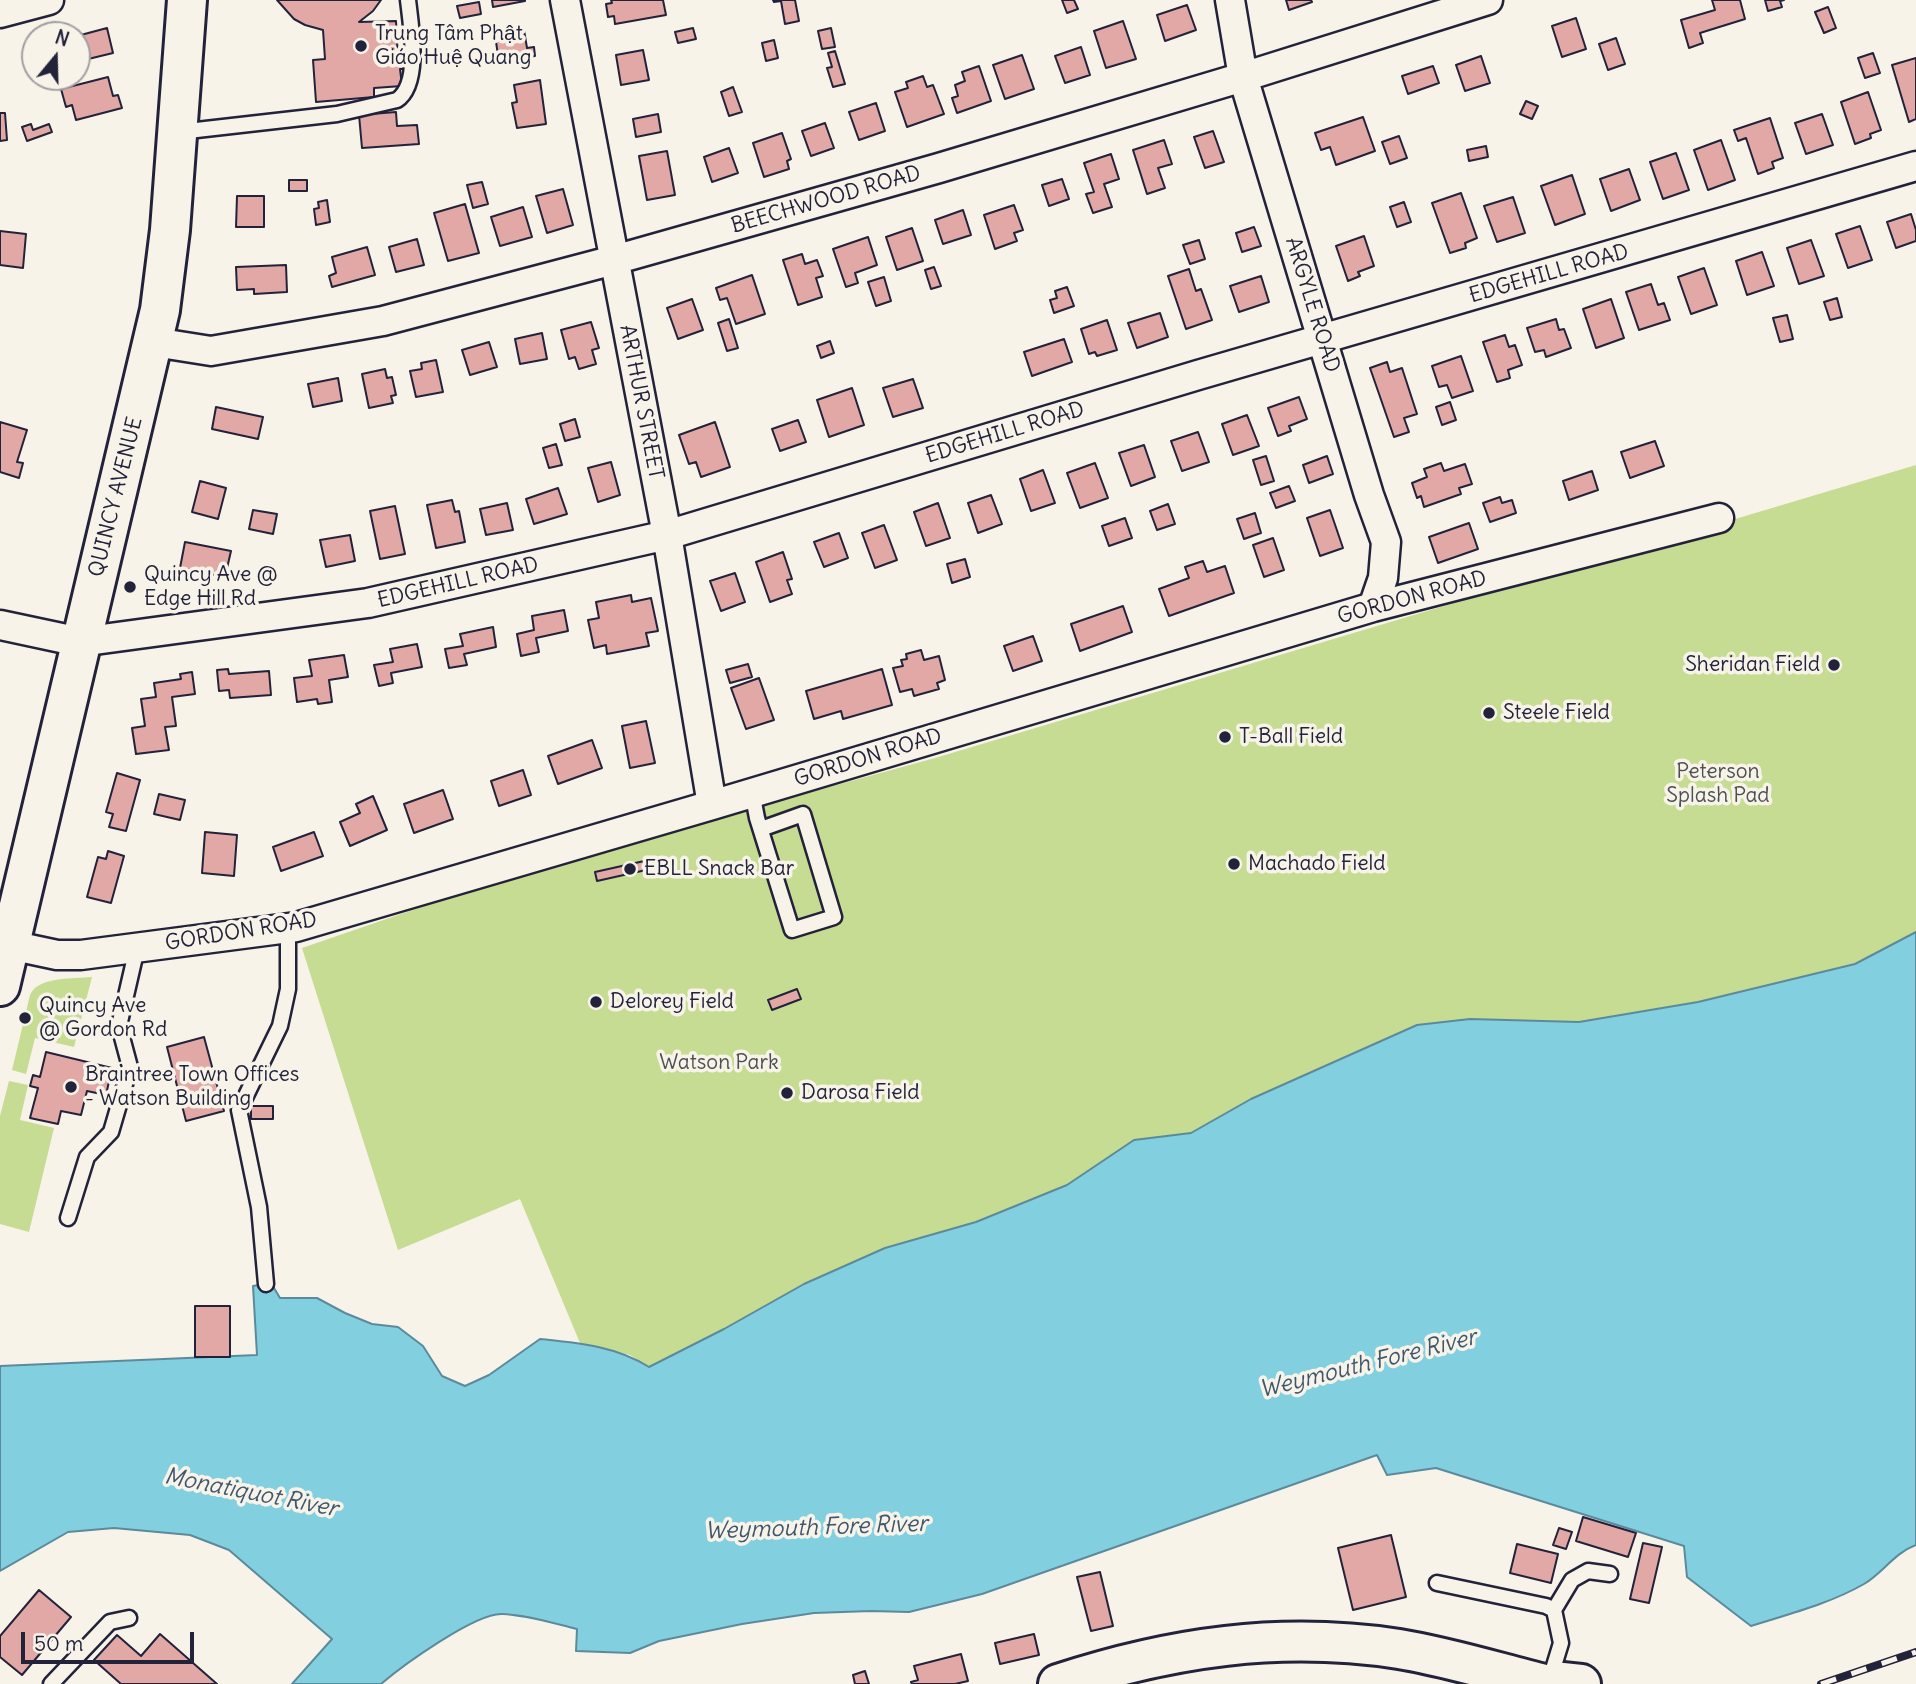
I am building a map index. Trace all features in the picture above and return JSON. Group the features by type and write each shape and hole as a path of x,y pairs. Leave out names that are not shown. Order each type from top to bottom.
{"main road":[{"name":"QUINCY AVENUE","path":"0,986 153,342 168,251 187,0"},
{"path":"1058,1684 1131,1661 1183,1650 1296,1641 1338,1642 1402,1650 1549,1684 1580,1684"}],"street":[{"path":"0,13 49,0"},
{"name":"ARTHUR STREET","path":"565,0 667,535 712,805"},
{"name":"ARGYLE ROAD","path":"1230,0 1244,77 1369,495 1386,542 1383,578 1373,607"},
{"name":"BEECHWOOD ROAD","path":"153,342 211,351 383,321 614,260 939,168 1244,77 1488,0"},
{"name":"EDGEHILL ROAD","path":"0,625 80,642 368,603 667,535 1185,379 1916,166"},
{"name":"GORDON ROAD","path":"10,945 57,954 81,955 288,928 712,805 1373,607 1719,518"}],"lane":[{"path":"177,133 337,114 404,96 412,75 408,0"},
{"path":"752,792 761,829 792,930 834,917 803,814 761,829"},
{"path":"266,1284 259,1207 239,1110 280,1026 288,989 288,928"},
{"path":"68,1218 87,1157 111,1132 130,1067 119,1026 137,948"},
{"path":"1549,1684 1561,1643 1554,1611 1572,1580 1588,1571 1610,1574"},
{"path":"1437,1583 1546,1606 1554,1611"},
{"path":"51,1684 110,1622 129,1618"}],"green space":[{"name":"Watson Park","path":"1916,465 1916,932 1855,964 1698,1002 1579,1022 1470,1019 1417,1025 1251,1099 1191,1133 1134,1140 1067,1185 976,1222 885,1248 804,1284 649,1367 630,1355 580,1343 520,1199 398,1250 302,948 468,891 669,831 935,758"},
{"path":"92,977 74,1047 35,1038 26,1074 12,1070 30,995 34,989 48,981"},
{"path":"9,1081 28,1085 20,1120 54,1128 29,1232 0,1224 0,1116"}],"water":[{"path":"1916,932 1916,1545 1901,1553 1864,1584 1809,1608 1751,1626 1687,1577 1684,1546 1436,1468 1387,1475 1377,1455 982,1594 909,1612 814,1613 659,1641 630,1653 576,1651 577,1629 502,1614 490,1616 457,1631 381,1684 292,1684 332,1639 229,1550 190,1535 114,1528 68,1532 0,1571 0,1366 257,1355 253,1286 271,1283 280,1298 317,1298 372,1324 398,1327 423,1346 442,1376 465,1386 489,1375 540,1339 610,1350 649,1367 804,1284 885,1248 976,1222 1067,1185 1134,1140 1191,1133 1251,1099 1417,1025 1470,1019 1579,1022 1698,1002 1855,964"}],"building":[{"name":"Trung Tâm Phật Giáo Huệ Quang","path":"277,0 381,0 373,11 359,22 396,21 398,59 405,58 405,69 400,69 402,86 374,88 374,97 316,102 313,60 325,59 323,30 294,19"},
{"path":"492,0 525,0 525,1 493,7"},
{"path":"611,0 663,0 666,15 615,24 614,16 608,17 606,4 612,3"},
{"path":"773,0 795,0 799,21 785,24 781,1"},
{"path":"1062,0 1074,0 1078,9 1067,13"},
{"path":"1286,0 1311,0 1312,2 1289,10"},
{"path":"1712,0 1740,0 1745,19 1700,33 1703,43 1689,48 1681,20 1715,10"},
{"path":"1765,0 1784,0 1780,1 1782,7 1768,11"},
{"path":"479,2 481,14 460,18 457,6"},
{"path":"1187,5 1196,30 1165,41 1157,15"},
{"path":"1828,7 1836,28 1824,33 1815,12"},
{"path":"1576,18 1586,49 1562,57 1552,26"},
{"path":"1123,21 1136,59 1106,68 1094,31"},
{"path":"107,28 113,53 91,58 91,32"},
{"path":"693,28 696,39 678,43 675,32"},
{"path":"831,28 835,47 822,49 818,31"},
{"path":"524,30 527,48 534,47 535,56 499,62 495,35"},
{"path":"1616,38 1625,64 1608,70 1599,44"},
{"path":"774,40 778,58 766,61 762,43"},
{"path":"1081,47 1090,75 1065,83 1055,56"},
{"path":"643,50 649,80 621,85 616,55"},
{"path":"835,51 845,84 833,87 827,68 832,67 828,53"},
{"path":"1873,53 1880,73 1865,78 1858,58"},
{"path":"1022,55 1034,89 1005,99 993,65"},
{"path":"1481,56 1490,83 1465,91 1456,65"},
{"path":"1916,58 1916,119 1909,122 1892,65"},
{"path":"979,66 991,101 957,113 952,98 958,96 955,85 965,81 962,72"},
{"path":"1433,66 1439,83 1408,94 1402,76"},
{"path":"923,76 927,87 933,85 944,114 907,127 895,92 908,88 906,82"},
{"path":"108,77 113,96 118,95 122,108 76,120 72,105 66,107 62,91 91,91 91,81"},
{"path":"540,80 546,124 517,128 512,103 517,102 514,85"},
{"path":"733,87 742,112 729,116 721,92"},
{"path":"1868,92 1881,130 1870,134 1871,138 1855,144 1841,102"},
{"path":"1526,101 1538,106 1532,119 1520,114"},
{"path":"876,103 885,131 859,140 849,112"},
{"path":"396,112 397,126 417,125 419,144 362,148 359,115"},
{"path":"0,113 5,113 7,140 0,141"},
{"path":"658,114 661,132 636,137 633,119"},
{"path":"1822,114 1833,145 1806,154 1795,123"},
{"path":"1363,117 1375,151 1336,165 1330,147 1321,150 1315,133"},
{"path":"1770,118 1783,158 1772,162 1774,168 1758,174 1746,138 1738,141 1734,130"},
{"path":"825,123 834,148 811,156 802,131"},
{"path":"31,124 33,130 49,124 52,132 27,141 22,127"},
{"path":"1213,131 1224,162 1205,168 1194,137"},
{"path":"782,133 791,159 787,161 789,169 764,177 753,143"},
{"path":"1399,136 1407,158 1390,164 1382,142"},
{"path":"1164,140 1172,164 1158,168 1165,188 1147,194 1133,150"},
{"path":"1721,140 1735,180 1708,190 1694,150"},
{"path":"1486,146 1488,157 1469,161 1467,150"},
{"path":"729,148 738,173 712,182 704,157"},
{"path":"667,151 675,195 647,200 639,156"},
{"path":"1676,153 1689,190 1663,199 1650,162"},
{"path":"1111,154 1119,179 1104,184 1112,207 1093,213 1086,194 1094,192 1084,163"},
{"path":"1629,169 1640,200 1611,211 1600,179"},
{"path":"1572,175 1585,214 1555,225 1541,186"},
{"path":"1062,179 1069,199 1049,206 1042,185"},
{"path":"289,180 307,180 307,191 289,191"},
{"path":"482,182 488,204 473,208 467,185"},
{"path":"563,189 573,225 547,233 536,196"},
{"path":"1461,193 1477,238 1465,243 1466,248 1450,253 1432,203"},
{"path":"237,196 264,196 264,227 236,227"},
{"path":"1513,197 1525,233 1497,242 1484,206"},
{"path":"327,200 330,222 316,225 314,209 319,208 318,202"},
{"path":"1404,202 1411,222 1397,227 1390,207"},
{"path":"465,204 479,253 448,261 434,213"},
{"path":"1014,205 1023,230 1014,233 1017,241 995,249 984,215"},
{"path":"523,207 532,237 500,246 491,217"},
{"path":"963,210 971,235 943,244 935,220"},
{"path":"1911,214 1916,241 1896,248 1887,222"},
{"path":"1860,226 1872,260 1848,268 1836,234"},
{"path":"1254,227 1261,246 1242,252 1236,233"},
{"path":"912,228 923,261 897,270 886,237"},
{"path":"0,231 26,234 23,268 0,265"},
{"path":"1364,236 1374,266 1358,272 1360,276 1348,281 1336,246"},
{"path":"868,237 877,265 855,273 858,283 846,287 833,249"},
{"path":"417,239 424,265 396,272 389,247"},
{"path":"1199,240 1205,259 1190,264 1183,245"},
{"path":"1811,240 1824,276 1799,284 1787,248"},
{"path":"367,247 375,275 332,287 329,276 336,273 332,257"},
{"path":"1762,252 1774,286 1747,295 1736,261"},
{"path":"802,254 805,264 817,260 823,276 816,278 822,297 798,305 783,260"},
{"path":"286,265 287,292 254,294 254,289 237,290 236,267"},
{"path":"934,267 941,286 931,289 925,270"},
{"path":"1704,268 1717,305 1691,314 1678,277"},
{"path":"1189,269 1196,291 1201,289 1212,320 1186,329 1168,276"},
{"path":"752,275 765,314 736,324 727,298 720,300 716,288"},
{"path":"1261,276 1269,302 1239,312 1230,286"},
{"path":"884,277 891,301 876,306 868,282"},
{"path":"1651,284 1658,305 1664,303 1670,320 1639,330 1626,292"},
{"path":"1067,287 1074,306 1054,313 1050,300 1057,298 1055,291"},
{"path":"1837,298 1842,317 1830,320 1824,302"},
{"path":"692,299 703,330 678,339 667,308"},
{"path":"1611,299 1624,338 1596,348 1583,309"},
{"path":"1160,313 1168,337 1137,348 1128,323"},
{"path":"1787,315 1793,339 1780,342 1773,318"},
{"path":"729,319 738,348 727,351 718,323"},
{"path":"1556,319 1559,330 1564,329 1571,348 1546,357 1544,350 1535,352 1527,328"},
{"path":"1107,320 1117,350 1097,356 1095,352 1089,354 1081,329"},
{"path":"591,322 599,348 592,350 596,364 579,369 575,357 569,359 561,330"},
{"path":"542,333 547,359 520,364 515,339"},
{"path":"1505,335 1509,347 1515,345 1522,365 1508,370 1510,378 1497,382 1483,342"},
{"path":"1064,339 1072,362 1032,376 1024,352"},
{"path":"830,341 834,353 821,358 817,346"},
{"path":"489,342 497,367 470,375 462,350"},
{"path":"1461,356 1473,391 1452,398 1447,385 1439,387 1432,366"},
{"path":"436,360 443,392 416,397 410,371 422,369 421,363"},
{"path":"1387,362 1390,372 1402,368 1417,414 1404,418 1409,432 1394,437 1370,368"},
{"path":"385,369 387,378 392,377 396,395 391,396 393,403 369,408 362,374"},
{"path":"338,378 342,401 313,407 308,384"},
{"path":"913,379 923,408 893,417 883,388"},
{"path":"852,388 864,425 829,437 817,400"},
{"path":"1299,397 1307,419 1289,426 1291,431 1278,436 1268,408"},
{"path":"1450,402 1456,420 1442,425 1436,407"},
{"path":"216,407 263,417 258,439 212,429"},
{"path":"1247,415 1259,446 1233,455 1222,424"},
{"path":"575,419 580,437 565,441 560,424"},
{"path":"798,420 806,442 780,451 772,429"},
{"path":"0,422 27,430 17,462 23,463 19,478 0,472"},
{"path":"715,422 730,467 701,477 696,462 689,464 679,435"},
{"path":"1198,432 1209,462 1182,471 1171,441"},
{"path":"1655,441 1664,466 1630,478 1621,452"},
{"path":"556,444 562,465 549,468 543,448"},
{"path":"1144,445 1155,477 1131,486 1119,453"},
{"path":"1266,456 1274,481 1261,485 1253,460"},
{"path":"1327,456 1333,474 1309,483 1303,465"},
{"path":"611,462 620,495 598,502 588,468"},
{"path":"1095,463 1108,498 1080,508 1067,473"},
{"path":"1441,463 1444,471 1465,464 1472,484 1459,488 1461,494 1424,507 1421,496 1417,498 1412,483 1427,477 1424,469"},
{"path":"1043,470 1055,503 1031,511 1020,479"},
{"path":"1592,471 1598,490 1569,500 1563,481"},
{"path":"200,481 226,488 218,519 192,512"},
{"path":"1289,486 1295,501 1276,508 1270,493"},
{"path":"558,488 567,514 534,524 526,499"},
{"path":"991,495 1002,524 978,533 968,503"},
{"path":"1500,497 1502,503 1512,500 1516,513 1490,522 1483,503"},
{"path":"452,500 455,512 459,511 465,542 436,548 427,505"},
{"path":"507,503 513,530 486,535 480,509"},
{"path":"938,503 950,538 926,546 914,512"},
{"path":"1168,504 1175,524 1157,530 1150,511"},
{"path":"395,506 405,554 380,559 370,511"},
{"path":"253,510 277,514 273,534 249,529"},
{"path":"1330,510 1343,548 1320,556 1307,518"},
{"path":"1255,513 1261,533 1244,539 1237,519"},
{"path":"1125,518 1132,538 1109,546 1102,526"},
{"path":"1469,523 1478,549 1438,563 1429,537"},
{"path":"884,525 897,560 875,568 862,533"},
{"path":"839,533 848,558 824,567 814,542"},
{"path":"350,535 355,561 326,567 320,540"},
{"path":"1273,538 1284,570 1264,577 1253,545"},
{"path":"185,542 231,551 225,577 180,568"},
{"path":"783,552 792,579 787,580 792,594 770,602 756,562"},
{"path":"965,559 970,577 952,583 947,564"},
{"path":"1203,561 1207,572 1225,566 1234,593 1169,616 1159,589 1189,578 1185,567"},
{"path":"735,573 745,602 721,611 710,581"},
{"path":"631,595 632,602 651,598 658,631 646,633 649,646 607,654 606,645 594,648 588,620 599,618 596,602"},
{"path":"1123,606 1132,632 1080,651 1071,624"},
{"path":"564,610 568,631 536,638 539,652 521,656 517,634 534,630 532,616"},
{"path":"493,627 496,647 464,654 467,665 449,668 445,649 463,646 460,634"},
{"path":"1033,636 1042,661 1013,671 1004,646"},
{"path":"417,644 422,667 391,673 393,683 379,686 374,665 393,662 390,649"},
{"path":"921,650 924,660 939,656 945,680 937,683 939,689 914,696 912,689 900,692 893,668 903,666 901,660 907,659 906,654"},
{"path":"344,655 348,677 329,680 332,702 318,704 317,699 297,702 294,678 312,676 309,660"},
{"path":"748,664 752,677 730,683 726,670"},
{"path":"228,669 229,674 269,671 271,695 230,698 229,690 219,691 217,670"},
{"path":"882,669 892,705 843,719 841,711 814,719 806,691"},
{"path":"192,672 195,694 172,697 176,726 165,727 169,750 136,754 132,728 145,726 141,699 156,697 154,683 181,679 180,674"},
{"path":"759,678 774,720 746,729 731,688"},
{"path":"646,721 655,763 630,768 622,726"},
{"path":"592,740 602,768 558,784 548,756"},
{"path":"523,770 531,795 499,806 491,781"},
{"path":"117,773 140,780 126,831 109,827 113,814 106,812"},
{"path":"443,790 453,819 414,833 404,804"},
{"path":"159,794 185,800 180,820 154,814"},
{"path":"373,796 387,830 350,846 340,822 360,813 356,804"},
{"path":"205,832 237,835 234,876 202,873"},
{"path":"314,832 323,856 281,871 273,847"},
{"path":"108,851 124,856 111,903 87,897 98,857 106,859"},
{"name":"EBLL Snack Bar","path":"662,857 664,866 597,881 595,872"},
{"path":"797,989 801,999 772,1010 768,1000"},
{"path":"204,1037 224,1111 186,1121 167,1047"},
{"name":"Braintree Town Offices - Watson Building","path":"46,1052 112,1068 106,1095 87,1091 81,1115 61,1111 58,1124 30,1118 38,1088 30,1086 33,1075 40,1077"},
{"path":"251,1106 273,1106 273,1119 251,1119"},
{"path":"195,1306 230,1306 230,1357 195,1357"},
{"path":"1583,1517 1636,1533 1628,1557 1576,1541"},
{"path":"1559,1528 1572,1532 1566,1549 1553,1545"},
{"path":"1391,1535 1406,1597 1353,1610 1338,1548"},
{"path":"1643,1543 1662,1547 1649,1603 1630,1599"},
{"path":"1517,1544 1558,1554 1551,1583 1510,1573"},
{"path":"1100,1572 1113,1626 1091,1631 1077,1577"},
{"path":"39,1590 71,1617 22,1675 0,1657 0,1636"},
{"path":"160,1634 217,1684 121,1684 94,1660 117,1635 141,1656"},
{"path":"1034,1634 1039,1655 1000,1664 995,1643"},
{"path":"961,1654 968,1681 955,1684 912,1684 911,1682 918,1680 914,1666"},
{"path":"865,1671 869,1684 855,1684 853,1675"}],"railway":[{"path":"1821,1684 1916,1652"}],"place":[{"name":"Trung Tâm Phật Giáo Huệ Quang","path":"361,46"},
{"name":"Quincy Ave @ Edge Hill Rd","path":"130,587"},
{"name":"Sheridan Field","path":"1834,665"},
{"name":"Steele Field","path":"1489,713"},
{"name":"T-Ball Field","path":"1225,737"},
{"name":"Machado Field","path":"1234,864"},
{"name":"EBLL Snack Bar","path":"630,869"},
{"name":"Delorey Field","path":"596,1002"},
{"name":"Quincy Ave @ Gordon Rd","path":"25,1018"},
{"name":"Braintree Town Offices - Watson Building","path":"71,1087"},
{"name":"Darosa Field","path":"787,1093"}],"park label":[{"name":"Peterson Splash Pad","path":"1718,784"}],"water label":[{"name":"Weymouth Fore River","path":"1368,1364"},
{"name":"Monatiquot River","path":"251,1493"},
{"name":"Weymouth Fore River","path":"816,1528"}]}
